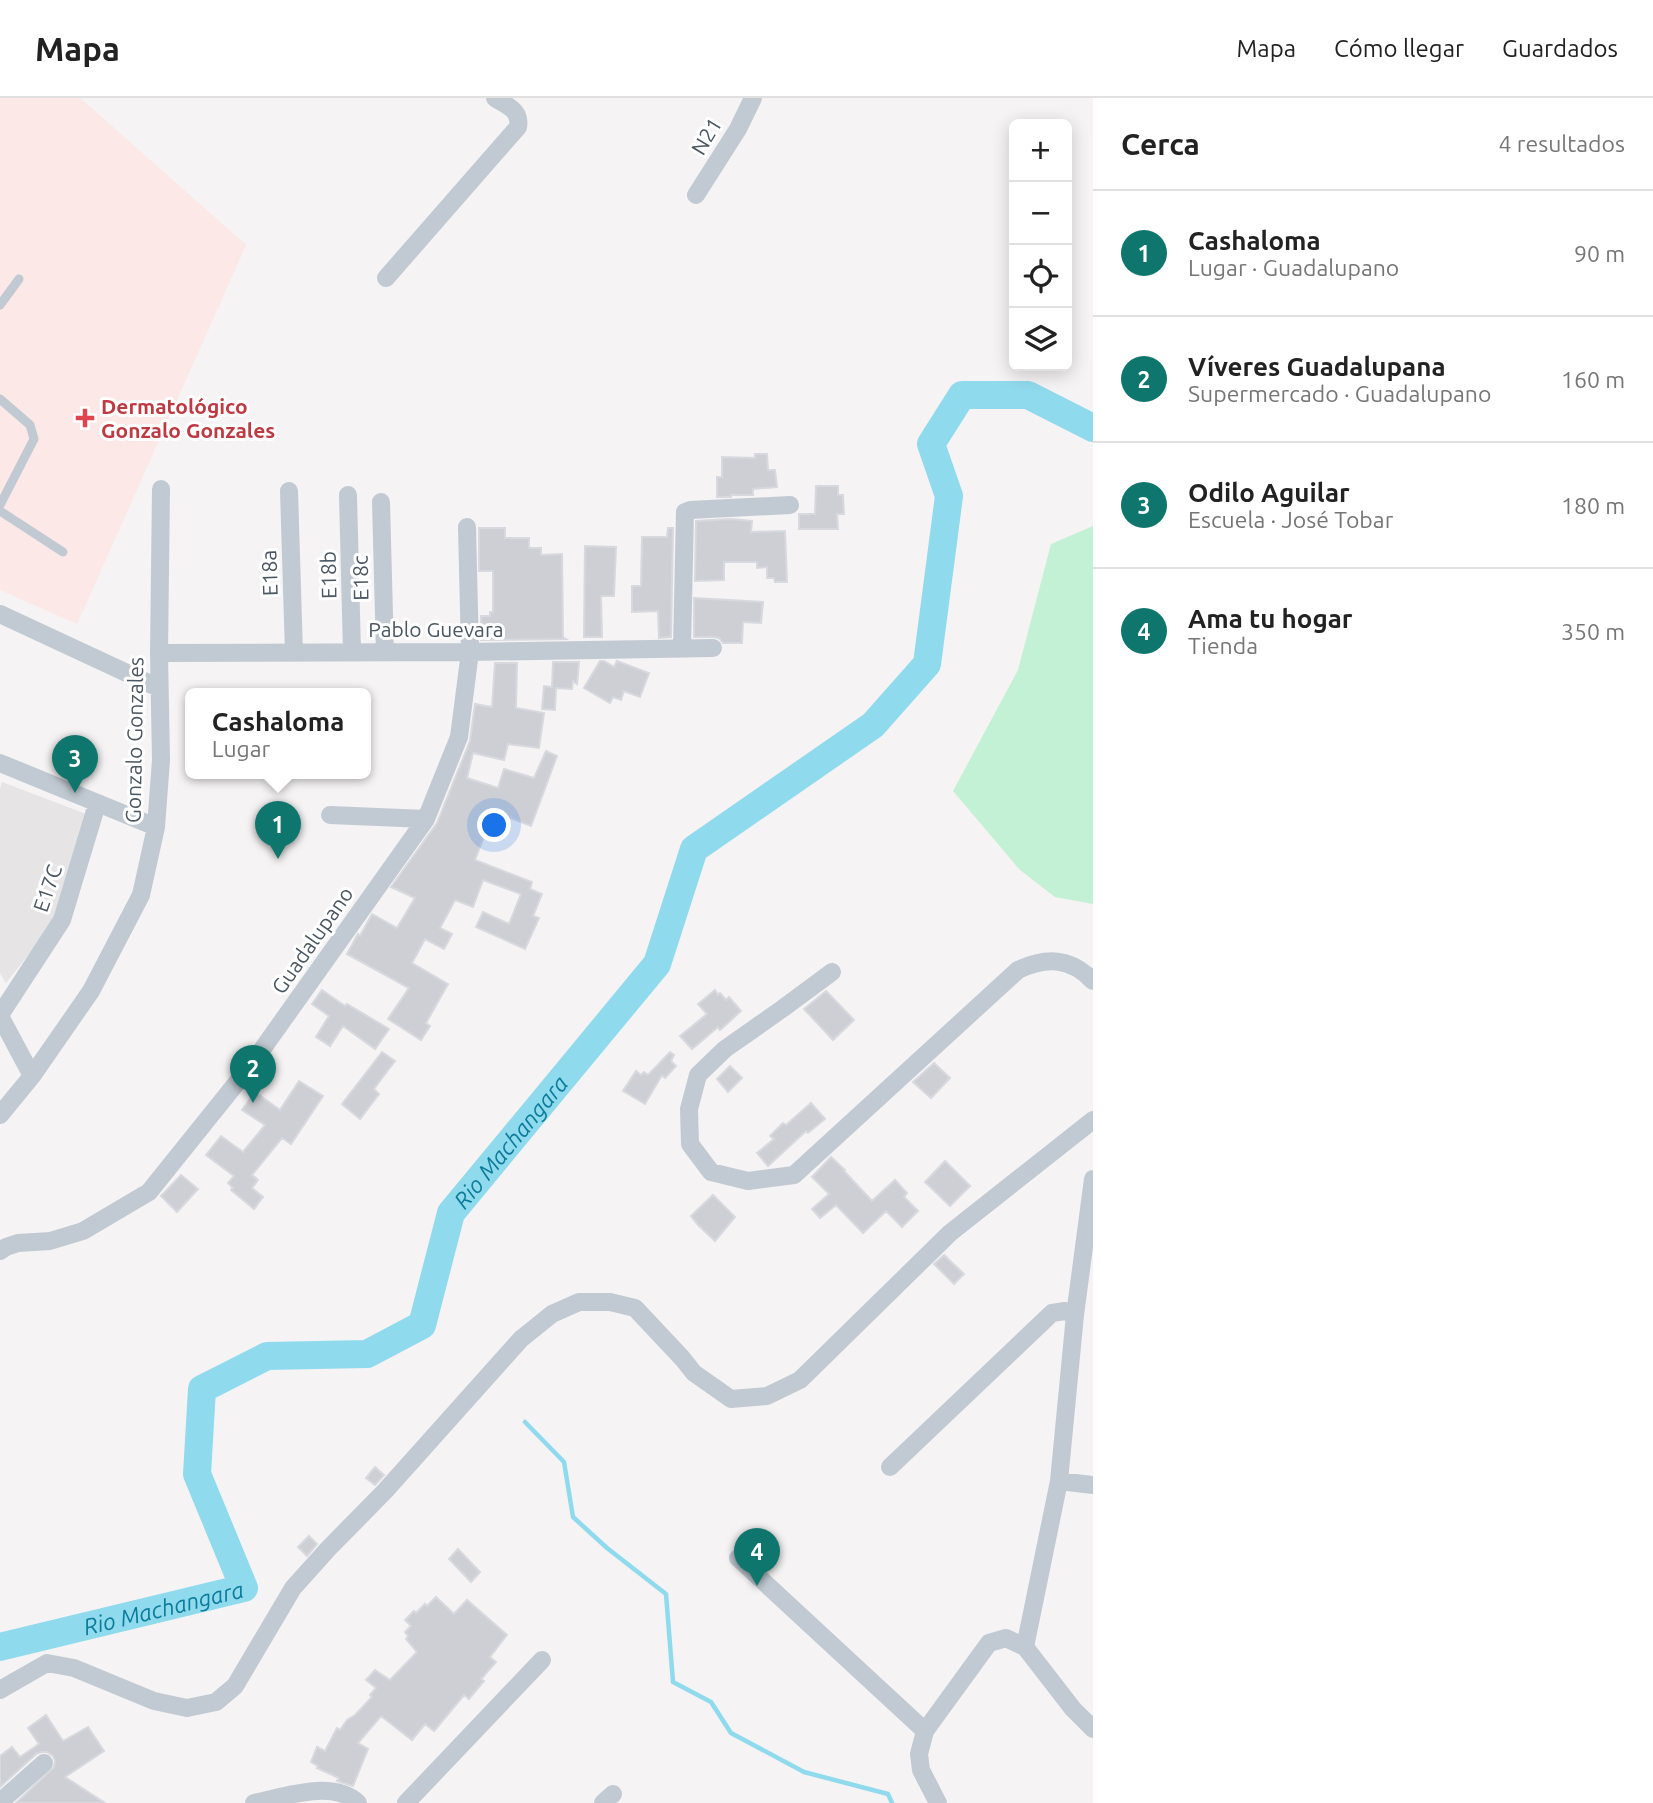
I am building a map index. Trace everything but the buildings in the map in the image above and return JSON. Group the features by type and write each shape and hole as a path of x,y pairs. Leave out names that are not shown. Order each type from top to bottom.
{"street":[{"path":"386,278 518,127 519,116 516,112 495,98"},
{"name":"N21","path":"696,195 753,98"},
{"name":"Gonzalo Gonzales","path":"0,1115 32,1076 91,991 141,895 156,827 161,760 161,489"},
{"name":"E18a","path":"289,491 294,653"},
{"name":"E18b","path":"348,495 352,653"},
{"name":"E18c","path":"381,502 385,652"},
{"path":"682,648 685,512 790,505"},
{"name":"Guadalupano","path":"0,1251 18,1243 50,1241 83,1231 149,1192 251,1065 426,819 459,737 470,652 467,527"},
{"path":"0,614 159,688"},
{"name":"Pablo Guevara","path":"159,653 713,648"},
{"path":"0,763 156,827"},
{"name":"E17C","path":"0,1016 62,920 97,804"},
{"path":"330,815 426,819"},
{"path":"832,972 725,1049 698,1075 690,1109 690,1143 711,1172 748,1181 794,1175 1018,970 1032,963 1055,960 1084,972 1093,981"},
{"path":"0,1016 32,1076"},
{"path":"0,1690 47,1663 74,1668 155,1701 187,1707 216,1702 235,1686 293,1588 385,1492 521,1339 552,1314 579,1302 610,1302 635,1308 694,1373 731,1399 767,1396 800,1380 950,1233 1093,1120"},
{"path":"1025,1647 1059,1481 1075,1315 1093,1179"},
{"path":"890,1467 1052,1313 1065,1311 1075,1315"},
{"path":"1059,1481 1093,1485"},
{"path":"738,1558 925,1731"},
{"path":"938,1803 922,1770 919,1754 925,1731 989,1643 1006,1638 1025,1647 1073,1709 1093,1729"},
{"path":"406,1803 542,1660"},
{"path":"0,1802 44,1763"},
{"path":"254,1803 330,1790 352,1797 358,1803"}],"lane":[{"path":"0,305 19,279"},
{"path":"0,399 30,425 34,439 0,505"},
{"path":"0,511 63,552"}],"shaded area":[{"name":"Dermatológico Gonzalo Gonzales","path":"0,98 80,98 246,245 77,624 0,590"},
{"path":"2,782 86,814 57,919 6,983 0,973"}],"green space":[{"path":"1093,526 1093,904 1055,897 1020,870 953,791 1018,670 1051,544"}],"waterway":[{"name":"Rio Machangara","path":"0,1647 244,1588 197,1474 202,1389 267,1356 367,1354 422,1325 451,1213 657,964 694,849 873,725 927,664 949,496 931,444 962,395 1028,395 1093,428"},
{"path":"525,1422 564,1462 573,1517 607,1548 666,1594 673,1682 711,1702 731,1733 804,1772 888,1794 892,1803"}],"place":[{"name":"Dermatológico Gonzalo Gonzales","path":"85,418"},
{"name":"Odilo Aguilar","path":"75,793"},
{"name":"Cashaloma","path":"278,859"},
{"name":"Víveres Guadalupana","path":"253,1103"},
{"name":"Ama tu hogar","path":"757,1586"}]}
